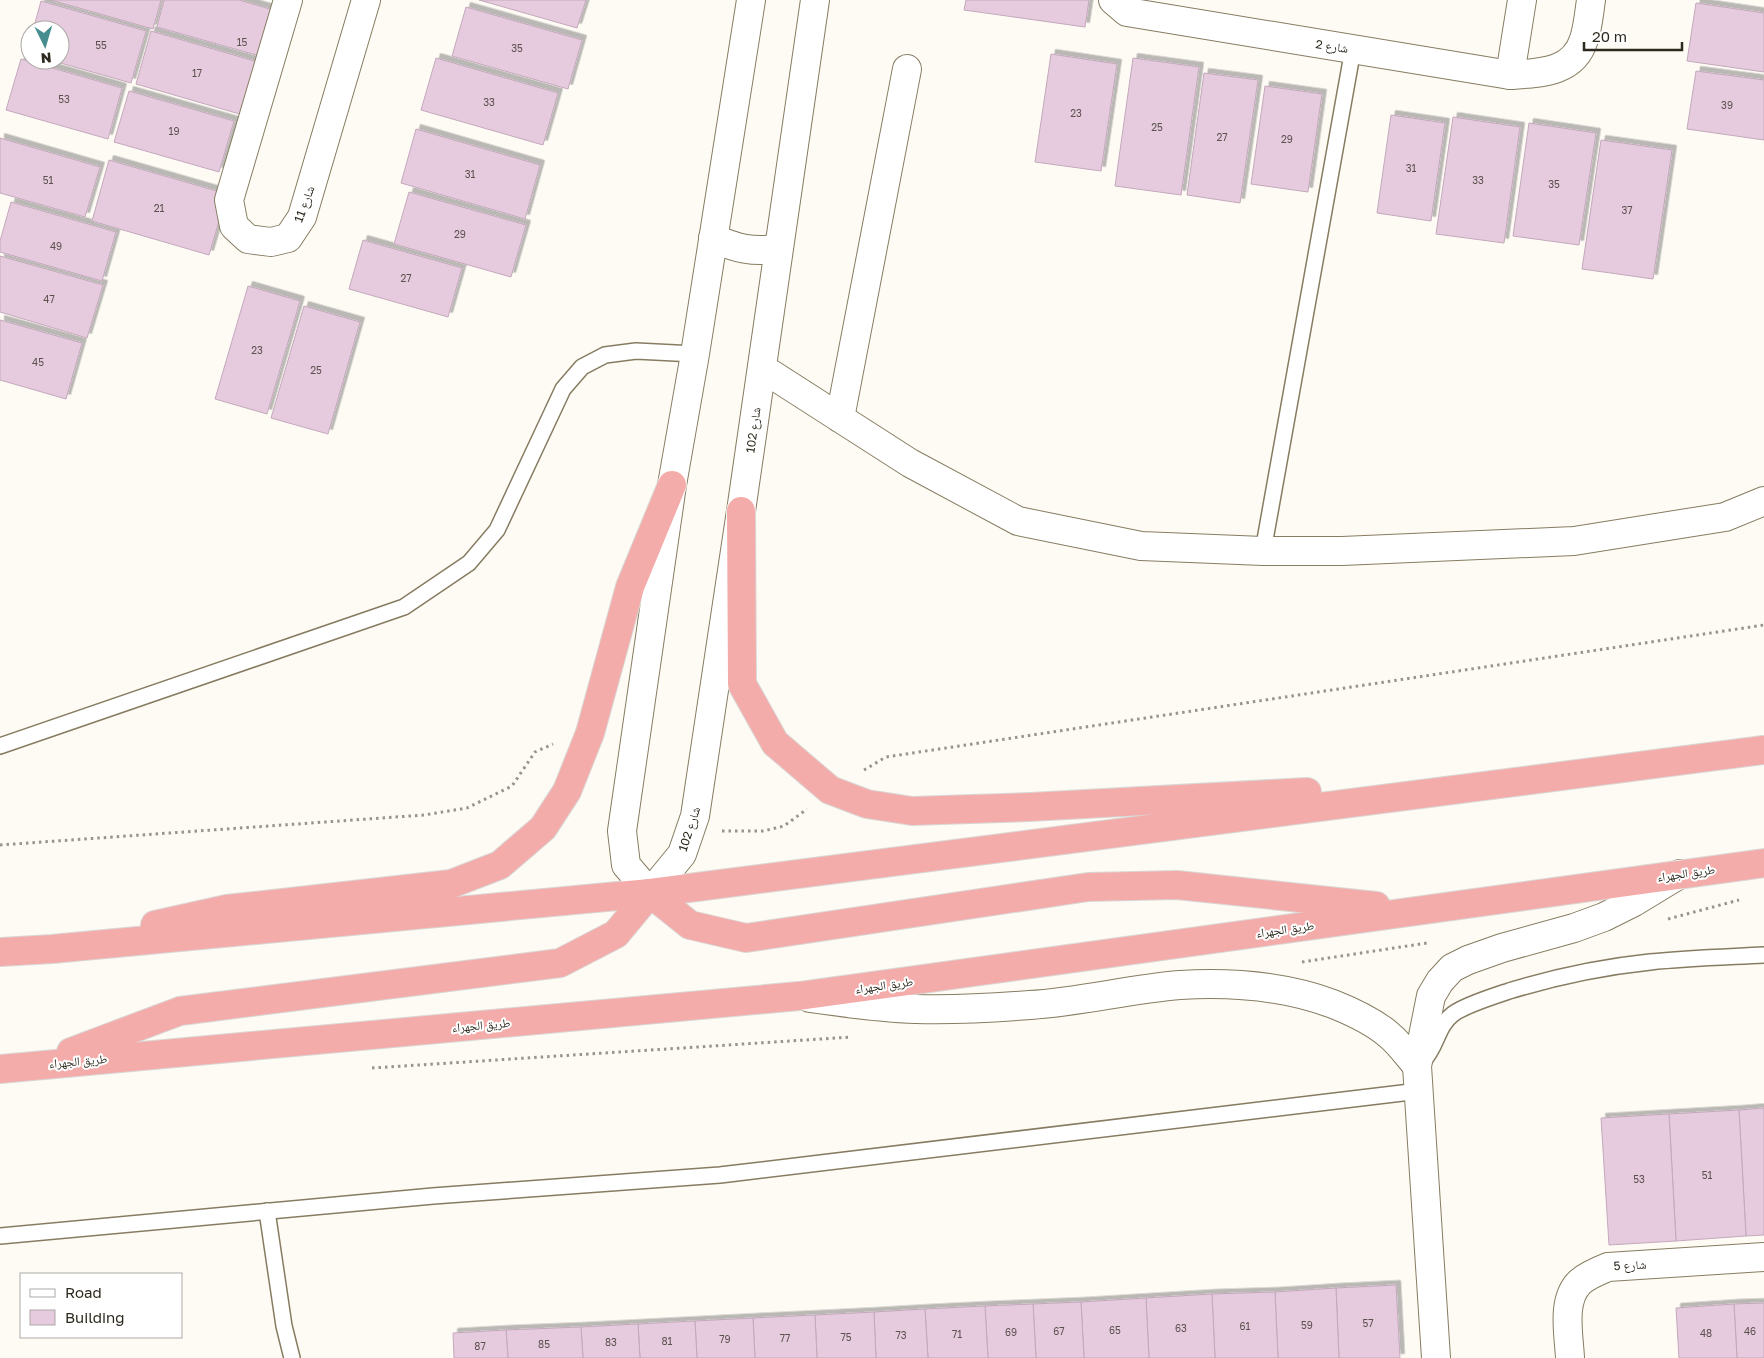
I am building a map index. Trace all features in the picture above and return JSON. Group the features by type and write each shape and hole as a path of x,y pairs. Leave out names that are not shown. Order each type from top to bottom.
{"highway":[{"path":"52,949 227,909 451,884 500,865 543,828 567,791 590,733 630,587 672,485"},
{"path":"742,511 742,684 776,743 830,790 867,804 912,811 1529,780"},
{"path":"0,952 52,949 650,893 1764,750"},
{"name":"طريق الجهراء","path":"0,1069 799,996 1764,863"},
{"path":"650,893 690,925 746,938 1088,887 1177,885 1420,911"},
{"path":"38,1065 180,1011 560,963 616,934 650,893"}],"street":[{"name":"شارع 11","path":"288,0 229,200 234,226 248,239 271,242 288,238 302,217 366,0"},
{"path":"650,893 626,865 622,837 672,485 695,354 751,0"},
{"name":"شارع 102","path":"650,893 682,854 695,816 742,511 815,0"},
{"name":"شارع 2","path":"1112,0 1127,12 1156,8 1353,49 1510,75 1548,71 1564,66 1578,55 1584,38 1591,0"},
{"path":"1510,75 1522,0"},
{"path":"840,418 908,70"},
{"path":"713,238 745,250 762,251 778,249"},
{"path":"762,368 910,463 1018,521 1140,546 1263,552 1342,551 1574,540 1725,517 1764,501"},
{"path":"1436,1358 1418,1079 1430,996 1452,968 1468,960 1604,917 1634,902 1680,874"},
{"path":"799,996 857,1004 916,1009 974,1009 1033,1005 1178,985 1220,983 1262,987 1323,1000 1358,1014 1389,1035 1418,1079"},
{"name":"شارع 5","path":"1570,1358 1568,1314 1570,1297 1579,1283 1591,1274 1608,1267 1764,1258"}],"lane":[{"path":"1263,552 1353,49"},
{"path":"0,746 404,607 469,562 497,530 563,390 582,367 605,355 636,351 695,354"},
{"path":"0,1236 433,1196 720,1175 1418,1079 1436,1044 1442,1026 1454,1013 1499,995 1548,980 1599,969 1650,962 1764,955"},
{"path":"267,1211 284,1326 292,1358"}],"path":[{"path":"830,790 886,758 1764,625"},
{"path":"0,845 424,815 467,808 512,786 535,752 553,744 590,733"}],"building":[{"path":"51,0 161,0 153,29"},
{"path":"164,0 239,0 280,12 267,58 157,27"},
{"path":"479,0 586,0 577,28"},
{"path":"966,0 1089,0 1085,27 964,10"},
{"path":"41,1 146,31 131,83 70,66 70,20 36,20"},
{"path":"1696,3 1764,13 1764,72 1687,61"},
{"path":"466,7 582,40 568,89 452,56"},
{"path":"151,31 258,62 243,115 136,84"},
{"path":"1051,54 1117,64 1101,171 1035,162"},
{"path":"436,58 558,93 543,145 421,110"},
{"path":"1133,58 1199,67 1181,195 1115,186"},
{"path":"20,62 20,70 59,70 122,88 108,139 6,110"},
{"path":"1696,71 1764,80 1764,140 1687,129"},
{"path":"1204,73 1258,80 1240,203 1187,195"},
{"path":"1265,86 1322,94 1308,192 1251,184"},
{"path":"129,91 234,121 219,172 114,142"},
{"path":"1391,115 1445,123 1431,221 1377,213"},
{"path":"1453,117 1520,127 1504,243 1436,234"},
{"path":"1529,123 1596,133 1579,245 1513,236"},
{"path":"416,129 540,165 525,219 401,183"},
{"path":"0,138 100,167 85,217 0,193"},
{"path":"1601,140 1672,150 1653,279 1582,269"},
{"path":"109,160 227,194 209,255 92,221"},
{"path":"409,192 526,225 511,277 394,244"},
{"path":"11,202 116,232 102,281 0,252 0,241"},
{"path":"363,240 462,268 448,317 349,289"},
{"path":"0,256 103,285 87,338 0,312"},
{"path":"248,286 300,301 267,414 215,399"},
{"path":"304,306 360,322 328,434 271,418"},
{"path":"0,320 82,343 66,399 0,380"},
{"path":"1764,1108 1764,1235 1746,1236 1739,1110"},
{"path":"1739,1110 1746,1236 1676,1241 1669,1114"},
{"path":"1669,1114 1676,1241 1609,1245 1601,1118"},
{"path":"1396,1285 1400,1358 1339,1358 1336,1288"},
{"path":"1336,1288 1339,1358 1278,1358 1275,1292"},
{"path":"1275,1292 1278,1358 1215,1358 1212,1294"},
{"path":"1212,1294 1215,1358 1149,1358 1146,1298"},
{"path":"1146,1298 1149,1358 1084,1358 1081,1302"},
{"path":"1081,1302 1084,1358 1036,1358 1033,1304"},
{"path":"1764,1303 1764,1358 1737,1358 1734,1304"},
{"path":"1033,1304 1036,1358 988,1358 985,1306"},
{"path":"1734,1304 1737,1358 1679,1358 1676,1308"},
{"path":"985,1306 988,1358 928,1358 925,1309"},
{"path":"925,1309 928,1358 876,1358 874,1312"},
{"path":"874,1312 876,1358 817,1358 815,1315"},
{"path":"815,1315 817,1358 755,1358 753,1318"},
{"path":"753,1318 755,1358 697,1358 695,1321"},
{"path":"695,1321 697,1358 640,1358 638,1324"},
{"path":"638,1324 640,1358 583,1358 581,1327"},
{"path":"581,1327 583,1358 508,1358 506,1330"},
{"path":"506,1330 508,1358 454,1358 453,1333"}]}
